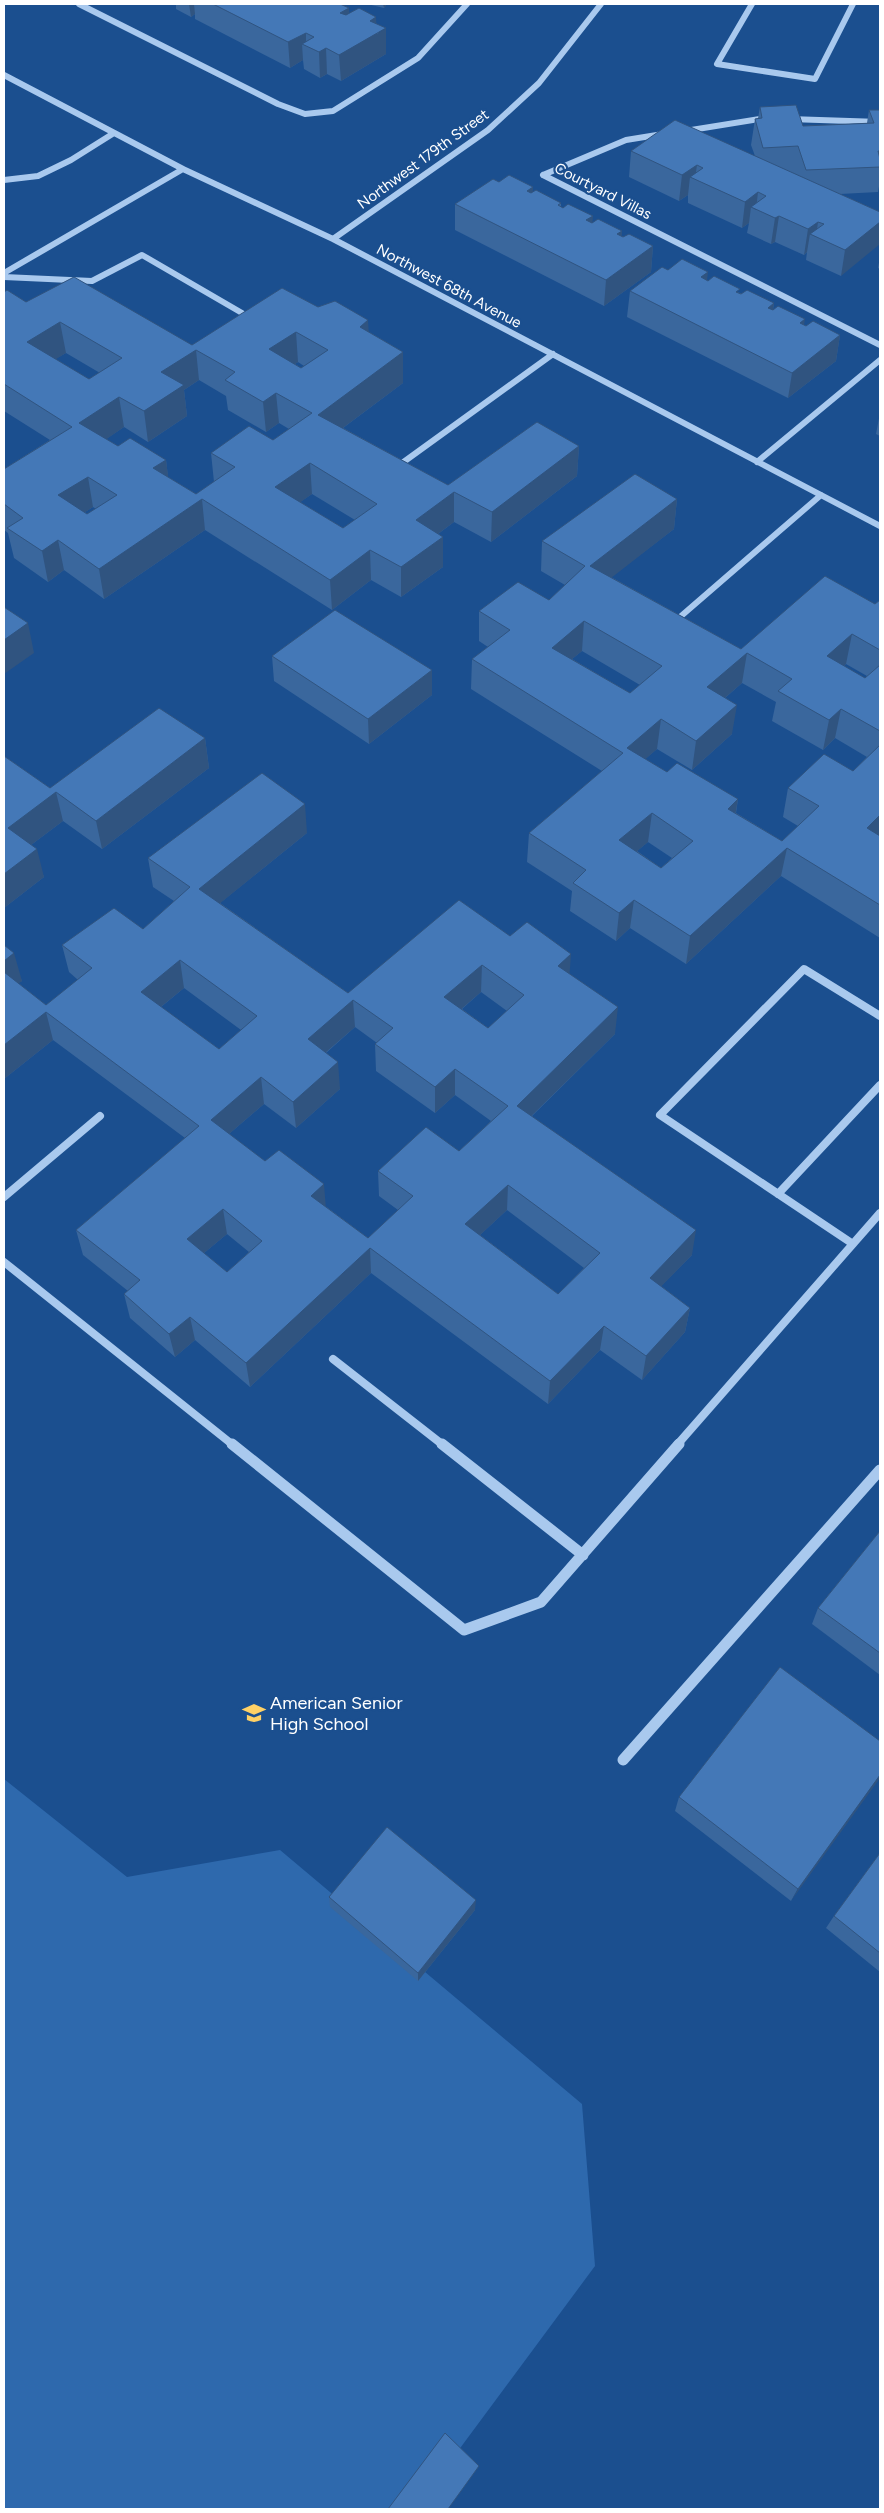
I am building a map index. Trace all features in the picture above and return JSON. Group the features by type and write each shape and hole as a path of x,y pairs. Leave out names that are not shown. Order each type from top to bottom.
{"street":[{"path":"79,4 278,104 305,114 333,111 418,58 467,4"},
{"name":"Northwest 179th Street","path":"333,239 488,130 539,83 601,4"},
{"path":"752,4 717,64 815,79 854,4"},
{"name":"Northwest 68th Avenue","path":"4,75 182,169 333,239 880,526"},
{"name":"Courtyard Villas","path":"772,118 626,140 543,176 880,345"},
{"path":"782,119 880,122"},
{"path":"4,180 38,176 71,160 114,133"},
{"path":"4,273 182,169"},
{"path":"4,277 92,281 142,255 242,313"},
{"path":"398,466 553,354"},
{"path":"758,462 880,360"},
{"path":"680,617 820,494"},
{"path":"853,1244 660,1115 804,969 880,1016"},
{"path":"4,1197 100,1116"},
{"path":"4,1262 464,1630 541,1602 880,1213"},
{"path":"333,1359 583,1555"},
{"path":"623,1760 880,1470"}],"lane":[{"path":"778,1194 880,1085"}],"shaded area":[{"path":"4,1779 127,1877 280,1850 582,2104 595,2266 415,2509 4,2509"}],"building":[{"path":"213,4 340,4 349,8 340,13 346,15 359,8 376,17 370,21 386,28 339,55 326,48 319,52 302,44 314,37 306,33 288,42"},
{"path":"796,105 803,126 874,123 869,110 880,110 880,151 878,151 880,167 806,170 798,146 763,148 755,119 762,118 760,107"},
{"path":"675,120 880,212 880,222 845,250 810,234 824,224 818,222 808,229 779,216 775,218 751,207 766,196 758,192 745,202 690,177 703,168 697,165 682,175 631,151"},
{"path":"509,175 533,187 527,191 531,193 536,190 561,203 558,205 563,208 568,204 593,216 586,220 592,223 598,219 622,231 617,234 623,237 629,234 653,246 606,280 455,204 493,179 499,182"},
{"path":"682,259 708,272 701,277 708,281 714,276 740,289 736,292 741,294 747,290 774,303 768,308 773,310 778,306 805,319 800,323 806,326 813,321 840,335 792,373 630,291 662,267 668,270"},
{"path":"74,277 192,345 282,288 318,307 335,301 368,320 360,327 403,352 318,415 448,485 537,422 579,446 492,512 454,492 416,520 443,537 401,567 370,550 330,580 202,499 99,569 58,540 42,551 7,528 23,518 4,504 4,469 72,427 4,384 4,292 7,290 26,302","holes":["60,322 122,358 89,379 27,342","296,332 328,350 301,368 269,349","196,350 235,372 225,380 263,402 276,393 312,413 273,440 249,426 211,453 235,467 196,494 153,468 166,460 130,438 118,446 79,423 119,397 144,411 184,385 161,372","310,463 377,504 343,528 275,487","88,477 117,495 87,514 58,495"]},
{"path":"635,474 677,499 590,566 741,649 825,576 875,604 880,600 880,650 852,634 827,656 865,678 880,665 880,731 841,709 829,720 778,691 792,679 747,653 707,687 737,705 696,741 661,719 627,748 667,772 677,763 738,799 728,809 782,841 819,806 788,788 824,754 853,771 880,745 880,815 867,828 880,836 880,905 787,848 690,936 634,900 619,913 573,883 586,870 529,833 623,753 472,659 510,630 479,611 518,582 549,600 585,566 542,541","holes":["584,621 662,666 630,693 552,648","652,813 693,841 661,868 619,840"]},
{"path":"4,607 28,623 4,640"},
{"path":"335,610 432,670 368,719 272,656"},
{"path":"159,708 205,738 96,821 56,792 8,828 37,849 4,874 4,756 50,788"},
{"path":"262,773 305,804 199,889 348,993 459,900 510,936 527,922 571,954 558,966 618,1007 517,1106 696,1230 650,1278 690,1308 646,1356 604,1326 550,1381 370,1248 246,1363 190,1317 169,1334 124,1294 140,1280 76,1230 199,1126 46,1012 4,1045 4,972 46,1005 92,968 62,945 114,908 143,929 190,887 148,858","holes":["180,960 257,1016 219,1049 141,992","482,965 524,995 488,1028 444,997","353,1000 393,1028 375,1044 435,1087 455,1069 508,1106 459,1151 426,1127 378,1171 413,1196 368,1238 311,1196 324,1184 279,1150 265,1161 211,1120 261,1077 293,1102 338,1062 308,1039","508,1185 600,1253 558,1294 465,1224","223,1209 262,1241 227,1272 187,1239"]},
{"path":"4,945 14,953 4,961"},
{"path":"880,1531 880,1653 818,1608"},
{"path":"780,1667 880,1741 880,1775 798,1889 679,1797"},
{"path":"387,1827 476,1900 418,1973 329,1897"},
{"path":"880,1853 880,1953 834,1916"},
{"path":"445,2433 479,2466 448,2509 388,2509"}],"place":[{"name":"American Senior High School","path":"254,1713"}]}
